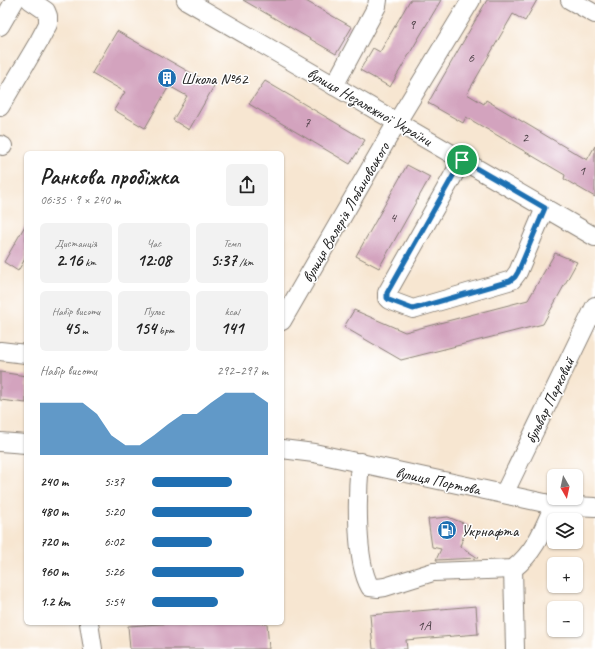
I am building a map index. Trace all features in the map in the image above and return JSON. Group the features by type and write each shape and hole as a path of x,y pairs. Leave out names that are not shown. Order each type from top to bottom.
{"street":[{"path":"0,26 15,0"},
{"path":"0,107 48,24 48,16 46,11 30,0"},
{"name":"вулиця Незалежної України","path":"186,0 595,237"},
{"path":"334,86 377,6 378,0"},
{"name":"вулиця Валерія Лобановського","path":"284,319 397,122 471,0"},
{"path":"570,0 595,14"},
{"path":"462,160 387,293 387,298 389,300 413,309 512,280 518,272 545,208"},
{"name":"бульвар Парковий","path":"504,494 595,306"},
{"path":"0,351 24,354"},
{"path":"0,442 24,444"},
{"name":"вулиця Портова","path":"284,450 314,452 547,503"},
{"path":"360,462 358,486 359,528 364,573 370,587 385,588 434,572 513,569 522,563 532,551 554,505"},
{"name":"вулиця Портова","path":"554,505 595,507"},
{"path":"513,569 515,649"},
{"path":"89,625 93,649"}],"building":[{"path":"243,0 304,0 352,27 336,54"},
{"path":"410,0 441,0 390,87 360,70 373,48 380,52"},
{"path":"487,0 537,0 525,21 513,14 467,94 484,104 486,100 587,160 595,146 595,197 564,179 565,175 466,117 463,123 428,103"},
{"name":"Школа №62","path":"117,31 214,86 189,130 173,120 187,96 169,86 145,128 114,110 125,92 92,73"},
{"path":"265,81 365,140 350,164 249,104"},
{"path":"407,165 430,177 379,268 356,256"},
{"path":"24,227 24,260 18,271 4,262"},
{"path":"555,253 577,262 543,324 401,360 344,327 354,310 405,332 528,300"},
{"path":"0,372 24,376 24,403 0,400"},
{"path":"448,517 468,525 460,546 478,558 436,560 441,549 432,547 428,519"},
{"path":"476,606 478,634 406,640 407,649 373,649 370,615"},
{"path":"267,625 269,649 130,649 128,626"}],"place":[{"name":"Школа №62","path":"167,78"},
{"name":"Укрнафта","path":"447,530"}],"route":[{"path":"462,160 545,208 518,272 510,281 413,309 389,300 387,298 387,293 462,160"}]}
